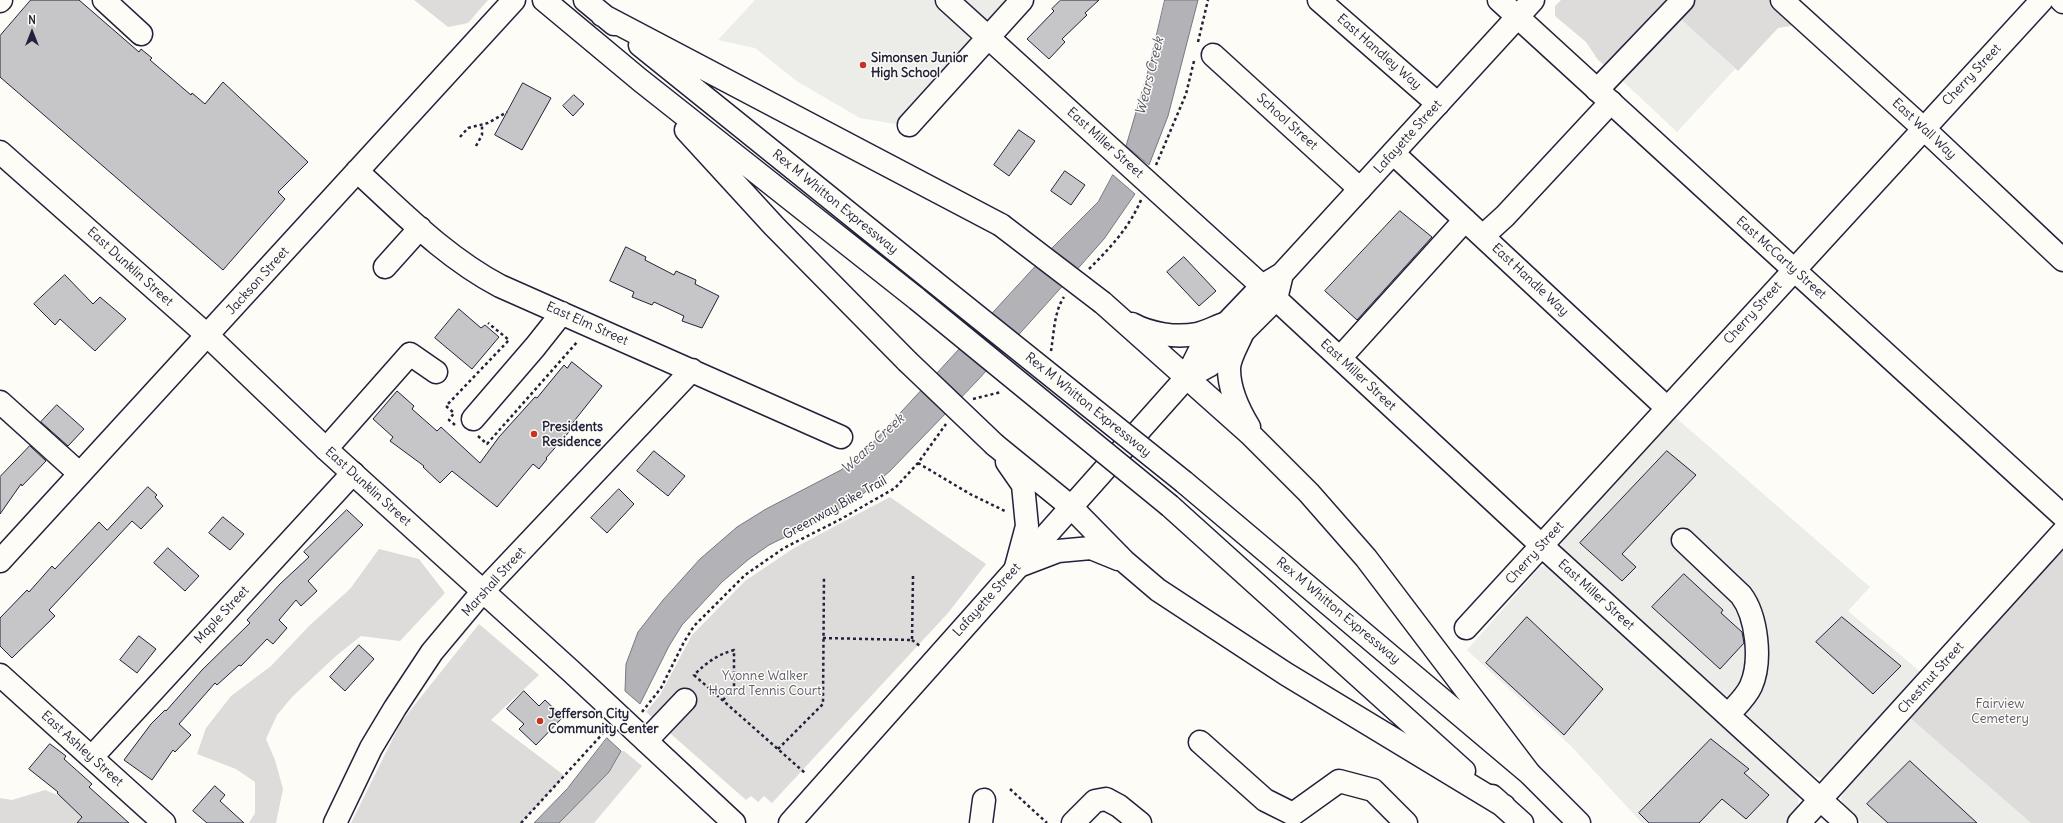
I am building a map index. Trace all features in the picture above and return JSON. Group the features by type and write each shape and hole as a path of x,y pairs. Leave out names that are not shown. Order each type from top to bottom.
{"main road":[{"path":"104,0 141,34"},
{"name":"Rex M Whitton Expressway","path":"544,0 640,80 917,299 1170,506 1522,823"},
{"name":"Rex M Whitton Expressway","path":"585,0 1184,482 1529,773 1579,823"},
{"name":"East Miller Street","path":"947,0 1149,183 1541,545 1846,823"},
{"path":"909,125 1022,0"},
{"name":"East Handley Way","path":"1319,0 1438,104"},
{"name":"East McCarty Street","path":"1499,0 2063,516"},
{"name":"Lafayette Street","path":"790,823 1070,506 1186,378 1199,352 1234,328 1269,293 1282,274 1533,0"},
{"path":"1483,236 1505,216 1683,0"},
{"name":"East Wall Way","path":"1782,0 1923,128 2063,260"},
{"name":"Cherry Street","path":"1466,628 2042,0"},
{"name":"Jackson Street","path":"0,562 510,5"},
{"path":"602,15 1001,225 1108,307 1143,330 1168,335 1196,334 1234,328 1229,367 1233,395 1239,410 1259,443"},
{"name":"School Street","path":"1202,52 1360,189"},
{"path":"640,80 774,226 908,361 995,445 1070,506 1124,561 1158,590 1286,674 1504,806"},
{"name":"East Dunklin Street","path":"0,152 208,336 326,449 484,592 734,823"},
{"name":"East Handle Way","path":"1393,153 1667,408"},
{"name":"East Elm Street","path":"357,171 420,228 460,262 479,275 841,437"},
{"path":"1340,358 1465,220"},
{"path":"385,268 420,228"},
{"path":"1108,307 1259,443 1309,493 1366,558 1529,773"},
{"path":"473,419 562,313"},
{"path":"326,449 410,354 436,372"},
{"name":"Marshall Street","path":"335,823 371,748 432,652 484,592 692,370"},
{"path":"0,402 80,474"},
{"path":"995,445 1023,485 1027,526 1016,567"},
{"name":"Maple Street","path":"92,757 353,473"},
{"name":"Chestnut Street","path":"1799,823 2063,532"},
{"path":"1683,540 1741,595 1748,604 1753,619 1756,651 1751,686 1728,715"},
{"path":"1016,567 1058,551 1091,548 1124,561"},
{"name":"East Ashley Street","path":"0,675 164,823"},
{"path":"646,741 685,700"},
{"path":"1200,742 1265,800 1289,819 1339,781 1373,790 1406,823"},
{"path":"1073,823 1095,801 1106,799 1119,806 1140,823"},
{"path":"981,823 984,800"}],"path":[{"path":"1085,274 1121,236 1134,216 1149,183 1202,52 1208,0"},
{"path":"460,137 468,128 482,125 507,112"},
{"path":"476,146 482,135 482,125"},
{"path":"1051,356 1056,317 1060,303 1068,290"},
{"path":"966,402 979,396 1007,391"},
{"name":"Greenway Bike Trail","path":"639,714 661,688 684,642 694,626 745,575 784,548 841,519 895,488 918,463 947,423"},
{"path":"918,463 970,494 1010,513"},
{"path":"778,749 823,704 824,576"},
{"path":"912,640 913,576"},
{"path":"823,638 912,640 920,646"},
{"path":"722,700 734,688 734,650 719,654 707,662 694,675 722,700 805,773"},
{"path":"521,823 605,730"},
{"path":"1010,789 1047,823"}],"shaded area":[{"name":"Simonsen Junior High School","path":"755,0 1009,0 895,124 860,118 798,82 755,48 718,40"},
{"path":"1672,10 1735,69 1677,132 1614,73"},
{"path":"1674,416 1870,587 1848,611 1923,674 1824,779 1812,775 1563,552 1561,544 1563,538"},
{"path":"1548,565 1556,570 1799,795 1797,811 1785,823 1642,823 1571,746 1467,650 1540,567"},
{"path":"1910,718 2031,823 1862,823 1845,808 1841,799 1845,790"}],"green space":[{"path":"414,0 488,0 468,23 448,27"},
{"path":"1561,0 1772,0 1788,14 1791,26 1778,28 1738,71 1672,11 1614,73 1598,60 1586,42 1555,16 1555,6"},
{"name":"Yvonne Walker Hoard Tennis Court","path":"890,497 986,564 948,613 772,803 764,796 758,802 751,796 746,800 646,712 660,695 692,635 745,581 794,548"},
{"name":"Fairview Cemetery","path":"2063,545 2063,823 2031,823 1910,718"},
{"path":"379,549 419,559 445,593 400,641 361,636 336,656 292,697 277,715 266,739 275,760 283,789 276,823 249,823 255,813 255,782 236,769 197,754 206,728 231,696 271,666 310,625 350,589"},
{"path":"479,624 539,675 491,720 565,776 521,823 351,823 401,722"},
{"path":"621,751 624,751 642,766 594,823 559,823 609,772"},
{"path":"45,790 124,823 0,823 0,798 12,800"}],"water":[{"name":"Wears Creek","path":"1165,0 1198,0 1168,116 1149,165 1126,146 1147,75"},
{"name":"Wears Creek","path":"1113,175 1135,194 1104,239 977,381 890,471 863,494 832,514 769,545 749,559 722,582 682,625 669,646 640,704 625,691 626,664 638,632 663,600 700,559 737,527 766,509 841,470 867,449 1053,247 1098,202"},
{"path":"607,738 621,751 609,772 559,823 534,823 567,789"}],"building":[{"path":"31,0 79,0 139,52 141,49 152,58 150,60 191,95 192,93 205,104 223,82 308,162 278,192 285,199 223,270 0,77 0,36"},
{"path":"1061,0 1099,0 1085,13 1087,15 1062,39 1065,42 1049,59 1027,39 1054,11 1052,9"},
{"path":"523,83 551,98 522,150 495,135"},
{"path":"574,95 584,104 573,116 563,106"},
{"path":"1019,130 1035,141 1009,176 994,165"},
{"path":"1065,171 1085,185 1071,205 1051,191"},
{"path":"1400,211 1432,237 1357,320 1325,291"},
{"path":"626,247 646,257 645,260 674,275 676,271 696,280 695,284 719,296 702,328 682,321 684,316 654,302 652,305 632,297 634,292 610,281"},
{"path":"1184,257 1216,291 1199,306 1167,272"},
{"path":"65,275 93,304 100,297 126,319 95,351 60,319 55,325 34,304"},
{"path":"459,309 481,328 485,325 499,337 472,369 435,338"},
{"path":"572,362 602,386 567,430 569,432 546,458 547,459 539,469 533,464 497,507 452,471 440,483 423,467 424,466 390,441 393,437 373,419 397,391 414,406 412,409 437,431 441,427 480,463 499,437 535,397 537,398 564,365 567,368"},
{"path":"57,405 84,429 68,446 41,422"},
{"path":"30,446 46,461 22,486 21,484 0,514 0,477"},
{"path":"654,451 685,476 668,496 637,471"},
{"path":"1667,451 1696,475 1622,554 1636,567 1622,581 1580,543"},
{"path":"148,487 157,495 155,497 163,506 141,529 132,521 49,610 55,616 12,658 0,646 0,618 27,590 29,592 52,566 55,569 99,522 107,530"},
{"path":"619,489 634,504 607,533 591,518"},
{"path":"347,510 363,525 308,581 317,591 301,606 296,600 279,620 287,628 273,644 267,639 241,666 239,665 217,685 215,683 179,724 191,735 175,752 173,750 152,780 124,760 151,724 165,710 166,711 202,670 250,623 247,620 280,584 309,557 304,552"},
{"path":"223,517 244,534 230,550 209,533"},
{"path":"168,548 199,576 185,591 154,563"},
{"path":"1684,574 1723,610 1721,613 1742,632 1744,643 1720,669 1652,607"},
{"path":"1527,617 1603,689 1564,735 1486,663"},
{"path":"1842,617 1901,666 1873,694 1816,642"},
{"path":"139,636 156,649 137,673 120,660"},
{"path":"359,645 374,659 345,691 330,677"},
{"name":"Jefferson City Community Center","path":"524,691 539,706 545,700 563,717 536,745 519,729 524,724 507,709"},
{"path":"1711,739 1749,769 1744,773 1769,795 1746,819 1722,799 1699,823 1649,823 1639,813"},
{"path":"50,744 66,756 64,759 92,784 89,787 129,823 77,823 82,817 57,793 58,792 29,769"},
{"path":"1910,761 1977,823 1888,823 1867,804"},
{"path":"215,786 225,795 220,801 244,823 207,823 193,811"}],"place":[{"name":"Simonsen Junior High School","path":"863,65"},
{"name":"Presidents Residence","path":"534,434"},
{"name":"Jefferson City Community Center","path":"540,721"}]}
